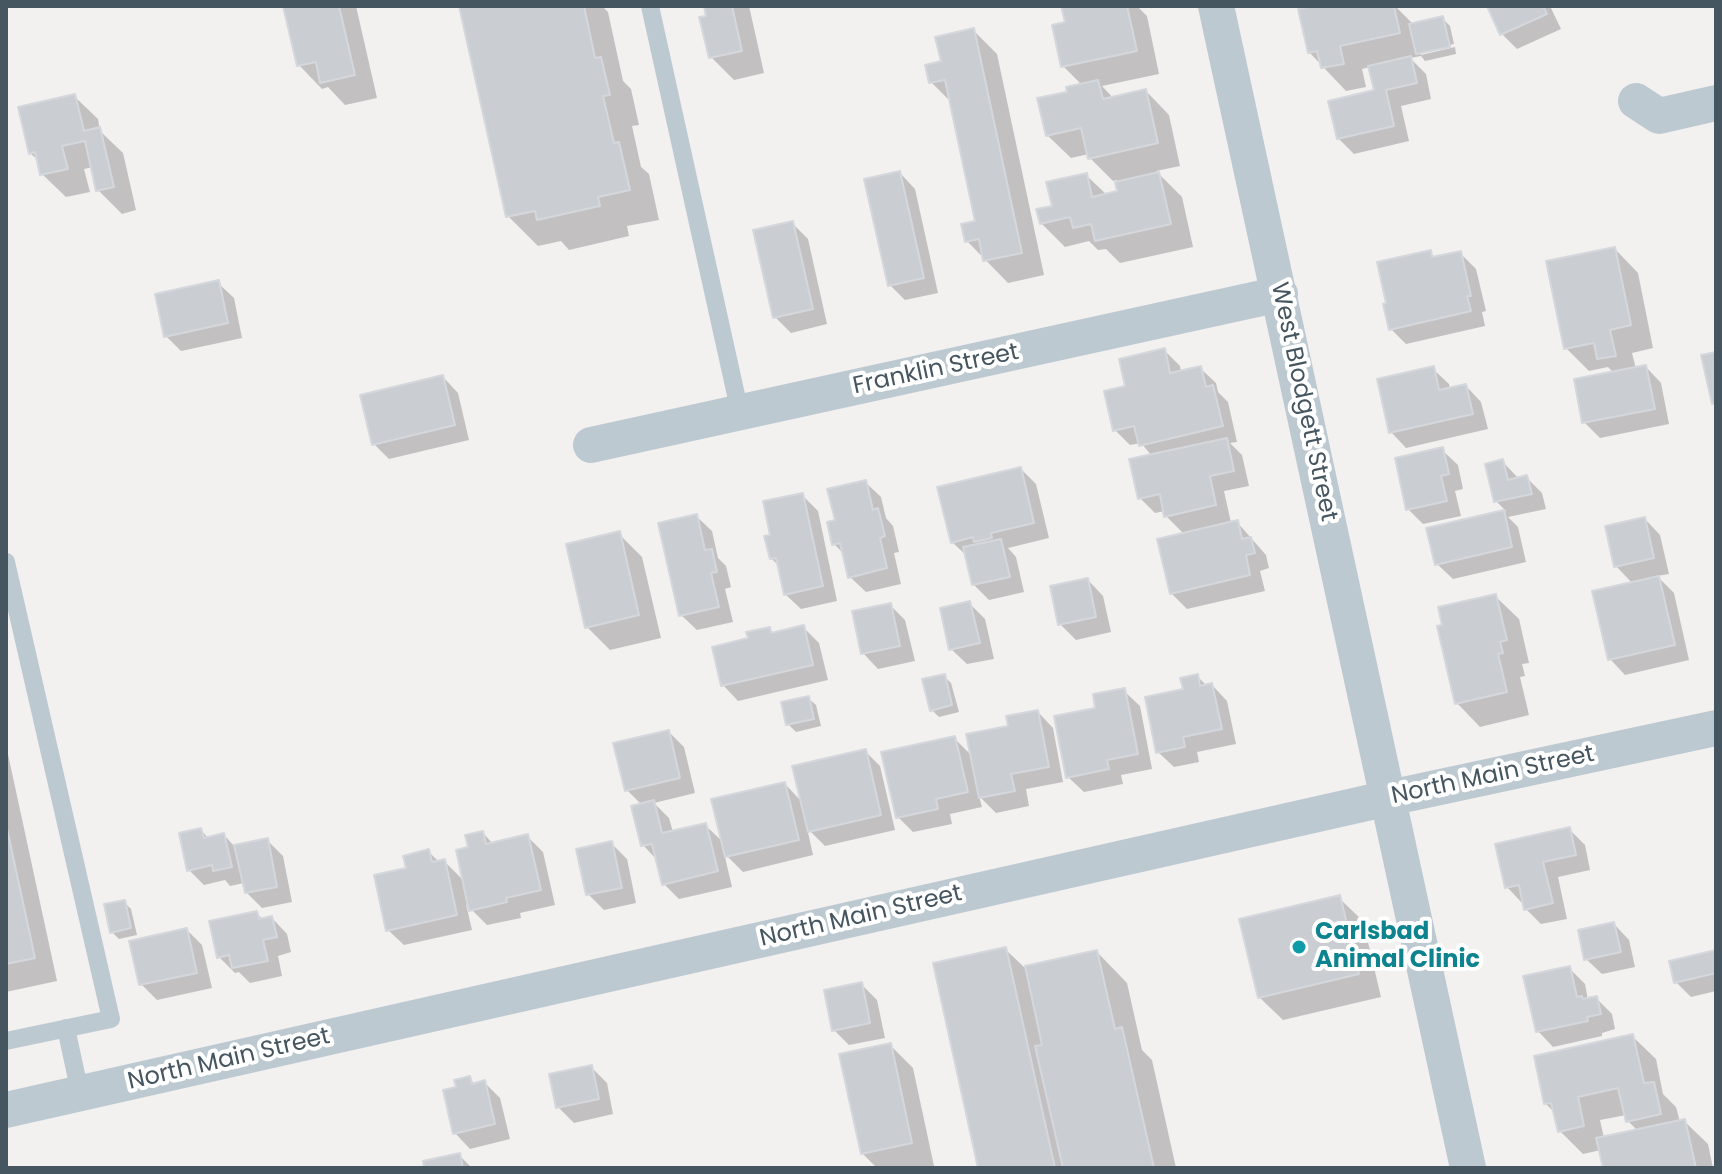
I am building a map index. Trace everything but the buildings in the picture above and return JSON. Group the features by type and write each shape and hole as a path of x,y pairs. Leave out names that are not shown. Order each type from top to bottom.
{"street":[{"name":"West Blodgett Street","path":"1216,6 1468,1168"},
{"path":"1636,101 1659,116 1716,103"},
{"name":"Franklin Street","path":"591,445 1280,294"},
{"name":"North Main Street","path":"6,1110 1389,798 1716,728"}],"lane":[{"path":"650,6 740,413"},
{"path":"6,562 111,1019 6,1041"},
{"path":"66,1028 80,1093"}],"place":[{"name":"Carlsbad Animal Clinic","path":"1299,947"}]}
